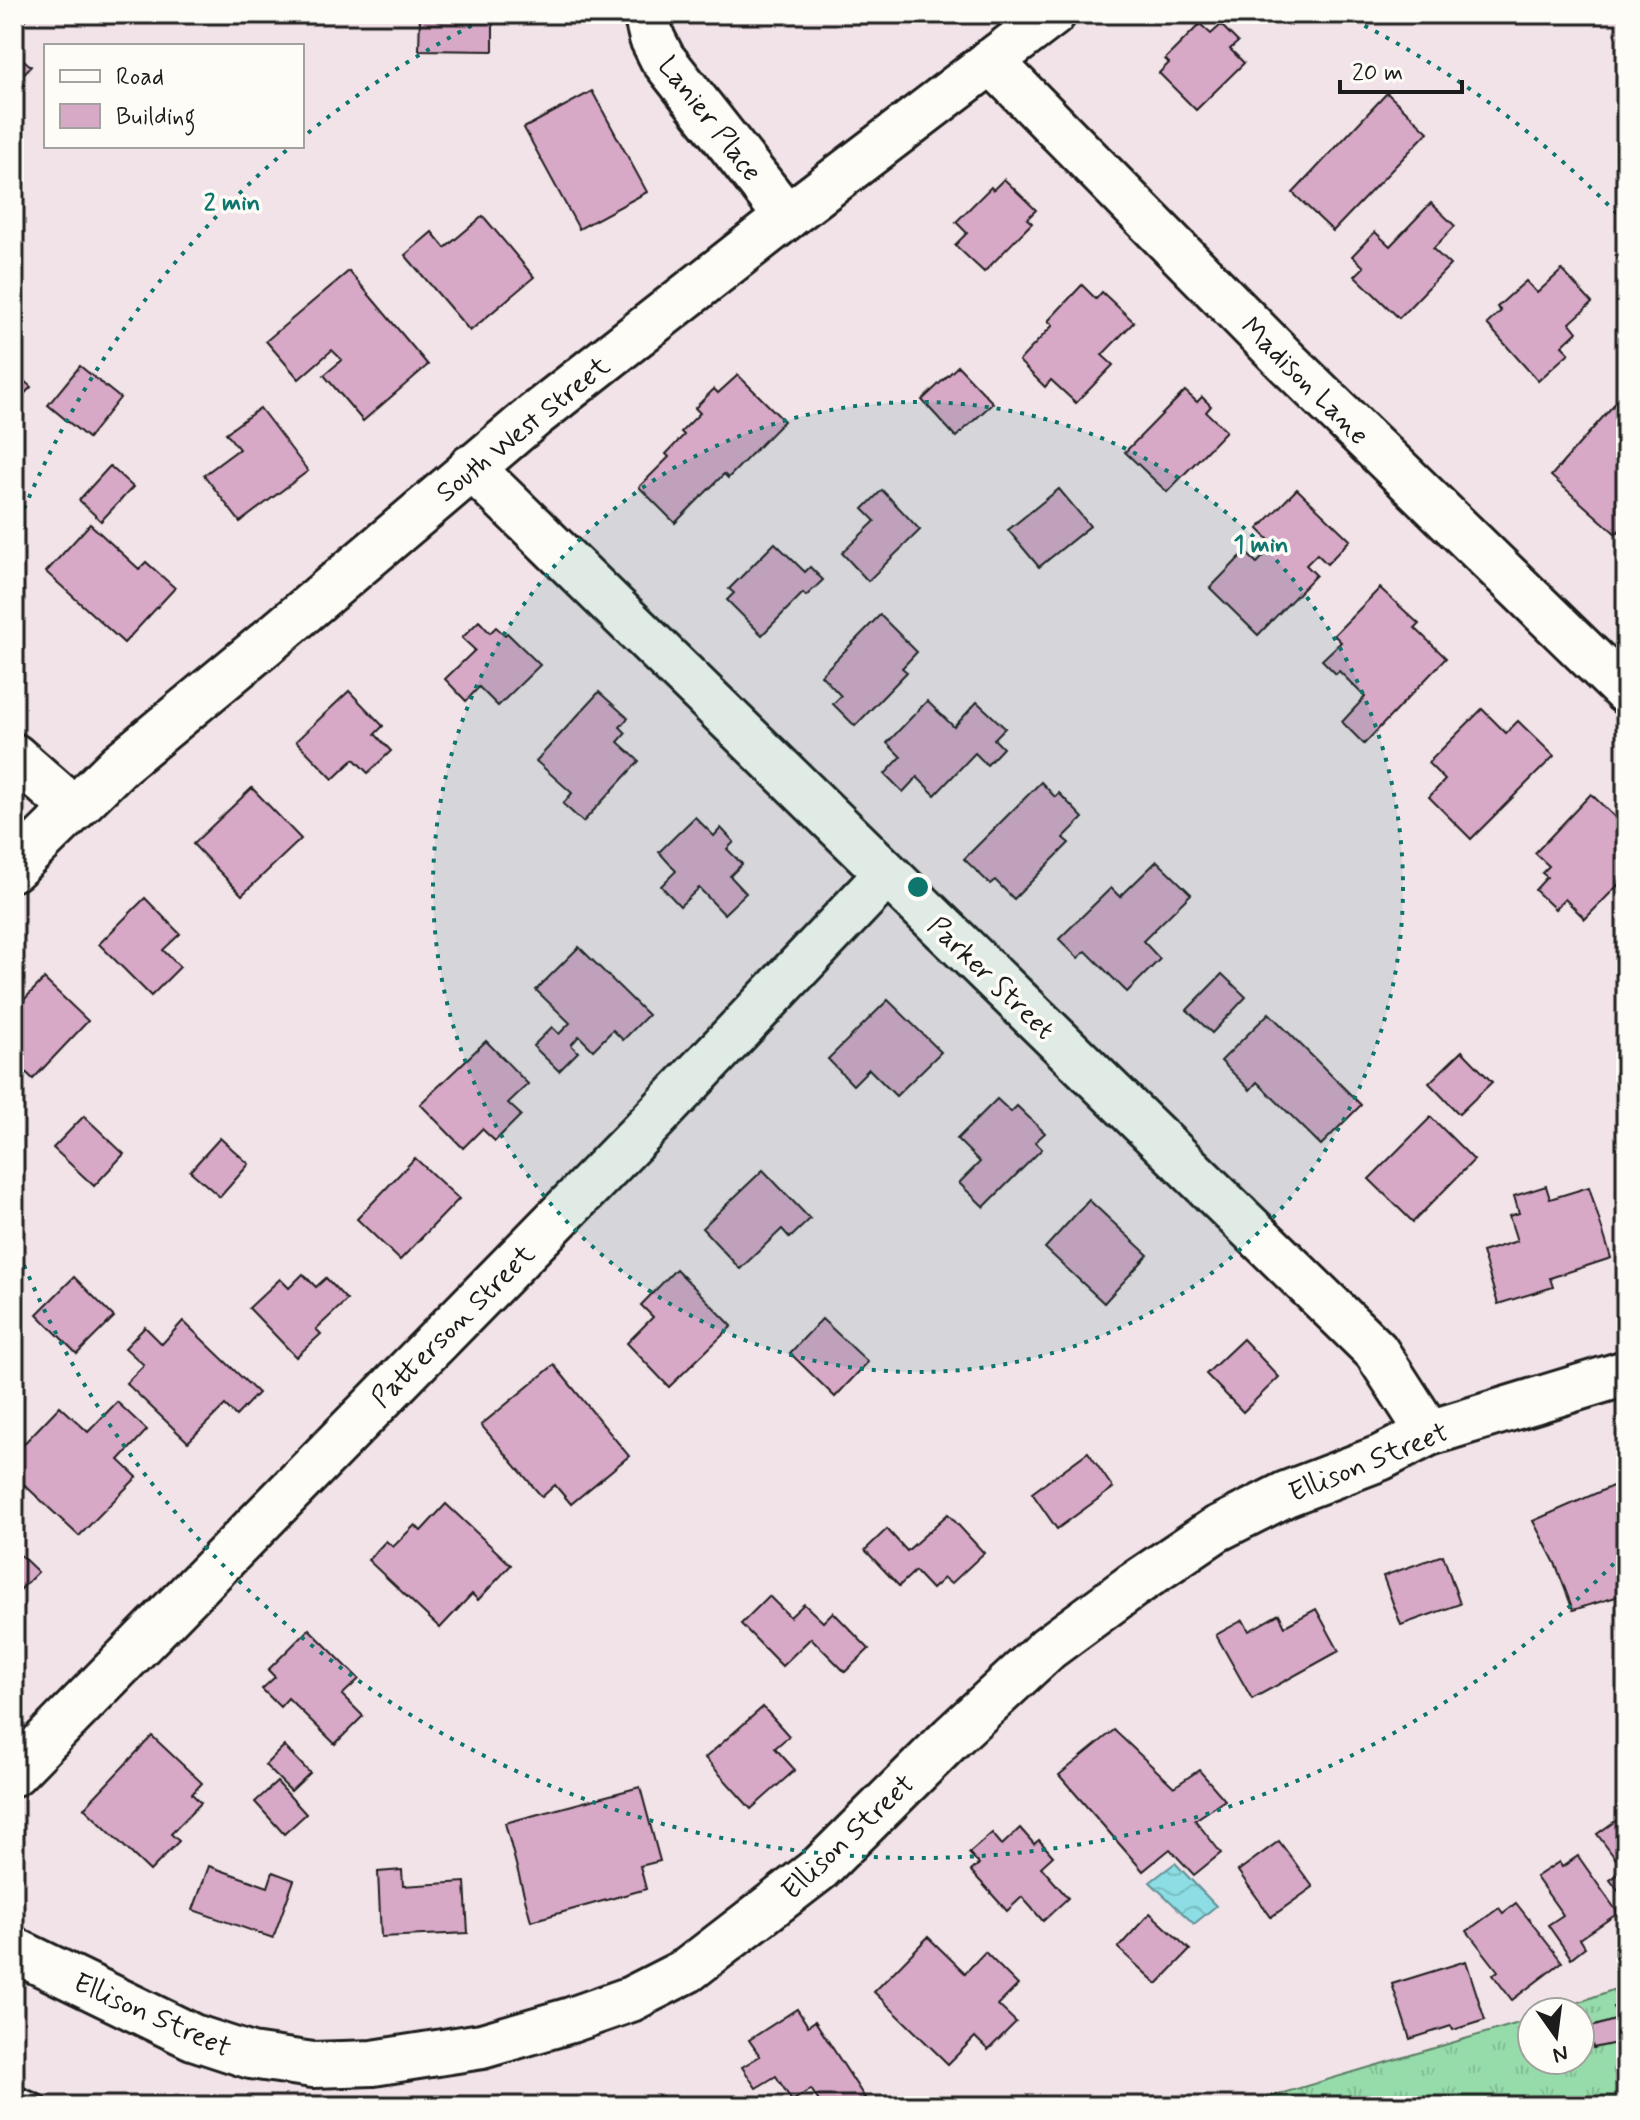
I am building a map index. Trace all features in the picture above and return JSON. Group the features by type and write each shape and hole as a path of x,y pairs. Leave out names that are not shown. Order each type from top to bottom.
{"street":[{"name":"Lanier Place","path":"646,14 652,38 662,58 787,217"},
{"name":"South West Street","path":"14,868 119,765 471,467 787,217 1053,14"},
{"name":"Madison Lane","path":"991,61 1287,362 1626,692"},
{"name":"Parker Street","path":"471,467 1376,1351 1429,1433"},
{"path":"14,756 73,808"},
{"name":"Patterson Street","path":"14,1773 642,1132 887,874"},
{"name":"Ellison Street","path":"14,1950 193,2037 251,2056 313,2065 373,2063 482,2046 631,1999 688,1970 819,1869 952,1737 1048,1648 1132,1586 1229,1523 1286,1494 1380,1458 1429,1433 1626,1373"}],"lane":[{"path":"14,2097 35,2106"}],"green space":[{"path":"1626,1985 1626,2106 1239,2106 1516,2024 1516,2076 1596,2076 1596,1996"}],"water":[{"path":"1175,1863 1216,1906 1194,1924 1150,1882"}],"building":[{"path":"14,14 31,14 14,33"},
{"path":"420,14 493,14 493,51 419,50"},
{"path":"1200,24 1211,34 1221,25 1238,42 1230,49 1244,63 1196,110 1159,73 1169,63 1165,59"},
{"path":"14,52 31,66 14,85"},
{"path":"592,91 647,192 579,229 524,128"},
{"path":"1387,93 1428,132 1333,231 1293,193"},
{"path":"1004,179 1036,210 1027,219 1032,223 984,272 955,245 967,233 956,222 991,187 993,190"},
{"path":"1431,203 1455,226 1433,249 1450,265 1399,318 1355,276 1364,267 1352,256 1375,232 1390,246"},
{"path":"483,216 534,277 470,331 405,255 432,232 445,248"},
{"path":"1562,270 1592,303 1570,323 1577,332 1562,346 1569,353 1538,381 1487,324 1501,311 1497,307 1526,281 1537,293"},
{"path":"349,271 428,365 363,421 324,375 342,360 332,350 299,379 266,341"},
{"path":"1082,285 1096,299 1102,292 1134,322 1102,355 1113,365 1076,403 1051,380 1045,387 1019,361 1053,325 1048,321"},
{"path":"80,366 120,398 88,438 48,405"},
{"path":"958,366 993,403 956,437 922,400"},
{"path":"14,372 31,387 14,405"},
{"path":"738,375 784,421 728,478 724,474 675,523 639,487 669,457 666,454 684,435 681,432 700,413 695,408 714,389 718,393"},
{"path":"1185,391 1197,402 1202,397 1211,406 1206,412 1226,431 1167,492 1125,452"},
{"path":"1626,391 1626,523 1616,534 1551,476"},
{"path":"260,408 308,471 240,522 204,475 239,449 226,433"},
{"path":"110,466 133,487 101,521 79,500"},
{"path":"1059,489 1090,526 1039,567 1008,530"},
{"path":"1297,489 1350,540 1327,564 1317,554 1306,565 1316,575 1258,635 1210,588 1245,552 1257,563 1274,545 1258,529"},
{"path":"882,490 920,530 868,581 842,553 875,521 863,509"},
{"path":"90,524 139,569 146,562 175,588 124,643 46,572"},
{"path":"775,543 805,572 810,567 823,580 806,596 803,593 762,635 727,600 734,593 729,589"},
{"path":"1380,588 1419,624 1415,628 1446,658 1364,744 1342,722 1365,697 1339,671 1336,674 1322,660 1341,642 1334,635"},
{"path":"880,615 917,652 902,668 907,672 855,726 833,704 841,696 821,675"},
{"path":"479,621 490,633 496,627 505,635 507,633 540,665 498,706 479,687 466,701 445,679 475,650 462,638"},
{"path":"349,691 383,726 375,734 391,751 368,773 354,759 333,779 296,741"},
{"path":"599,692 628,718 620,727 626,733 618,742 639,761 583,822 563,804 572,793 536,761"},
{"path":"927,701 954,727 977,702 1005,728 994,739 1003,748 987,765 975,753 935,795 917,777 903,792 885,774 901,757 887,743"},
{"path":"1482,709 1506,733 1518,721 1554,756 1471,839 1429,797 1445,780 1428,763"},
{"path":"1041,782 1055,797 1059,793 1083,818 1063,838 1069,843 1014,899 995,880 990,884 964,859"},
{"path":"252,788 301,839 242,895 193,844"},
{"path":"1591,794 1626,828 1626,877 1585,919 1565,899 1555,909 1535,890 1547,877 1542,873 1549,866 1535,853"},
{"path":"695,817 714,836 721,828 734,842 727,849 742,864 730,876 746,893 724,914 699,888 680,906 661,886 676,871 659,852"},
{"path":"1157,861 1191,894 1143,941 1160,959 1127,992 1086,951 1078,958 1059,939 1111,888 1120,897"},
{"path":"145,898 180,934 163,950 180,967 151,996 99,944"},
{"path":"579,947 648,1015 623,1040 613,1030 593,1050 579,1036 571,1045 578,1052 559,1071 533,1046 552,1027 559,1034 570,1023 536,990"},
{"path":"1222,974 1246,997 1212,1033 1187,1010"},
{"path":"44,979 88,1021 33,1079 14,1061 14,1010"},
{"path":"888,1000 941,1052 896,1096 869,1069 853,1085 828,1059"},
{"path":"1269,1013 1361,1105 1321,1145 1257,1082 1250,1090 1221,1061"},
{"path":"486,1041 528,1084 508,1103 521,1115 495,1141 482,1129 463,1148 420,1104"},
{"path":"1462,1051 1492,1082 1459,1114 1429,1083"},
{"path":"997,1099 1011,1112 1017,1106 1045,1133 1035,1142 1042,1149 984,1207 959,1183 980,1162 957,1139"},
{"path":"84,1116 124,1154 94,1186 53,1148"},
{"path":"1431,1117 1474,1160 1413,1222 1369,1179"},
{"path":"220,1138 249,1164 220,1197 190,1171"},
{"path":"415,1158 459,1199 400,1260 357,1219"},
{"path":"763,1170 810,1219 790,1238 782,1229 740,1269 702,1228"},
{"path":"1546,1186 1550,1199 1589,1187 1611,1258 1550,1278 1553,1287 1498,1304 1482,1252 1517,1241 1509,1216 1519,1213 1514,1196"},
{"path":"1089,1200 1148,1255 1104,1303 1045,1248"},
{"path":"676,1269 732,1326 669,1387 627,1343 653,1317 641,1305"},
{"path":"303,1274 316,1287 326,1278 347,1300 316,1329 321,1334 296,1357 249,1308 280,1279 289,1288"},
{"path":"74,1277 114,1317 77,1354 37,1314"},
{"path":"822,1319 868,1362 835,1397 790,1353"},
{"path":"183,1321 258,1393 236,1416 225,1405 188,1442 126,1383 144,1365 125,1348 145,1327 162,1344"},
{"path":"1243,1339 1279,1377 1243,1412 1206,1374"},
{"path":"554,1365 629,1456 571,1504 555,1485 542,1497 481,1425"},
{"path":"117,1402 147,1430 119,1460 137,1477 79,1536 14,1475 14,1454 60,1406 88,1432"},
{"path":"1088,1452 1113,1488 1057,1529 1032,1493"},
{"path":"1626,1480 1626,1594 1573,1610 1555,1563 1533,1521"},
{"path":"446,1504 511,1565 478,1600 472,1594 440,1628 368,1560 386,1541 393,1547 415,1525 421,1531"},
{"path":"948,1514 984,1553 951,1584 944,1578 932,1589 915,1571 899,1586 865,1550 887,1529 907,1551"},
{"path":"14,1549 38,1572 14,1596"},
{"path":"1443,1555 1460,1604 1401,1625 1383,1576"},
{"path":"769,1596 790,1617 804,1604 823,1622 833,1612 869,1649 845,1672 811,1638 782,1666 741,1624"},
{"path":"1316,1609 1339,1651 1252,1699 1216,1635 1243,1620 1249,1631 1279,1614 1285,1626"},
{"path":"309,1629 359,1679 342,1695 363,1716 335,1744 288,1698 280,1707 262,1689 275,1677 268,1670"},
{"path":"763,1707 789,1736 775,1748 795,1770 751,1809 705,1758"},
{"path":"1114,1730 1174,1787 1199,1770 1225,1800 1195,1820 1221,1853 1194,1875 1170,1849 1143,1871 1059,1775"},
{"path":"152,1736 202,1783 192,1794 201,1803 171,1834 179,1841 150,1871 84,1808"},
{"path":"284,1746 310,1773 291,1791 265,1765"},
{"path":"277,1782 306,1814 284,1834 255,1802"},
{"path":"640,1787 660,1861 640,1866 646,1889 531,1921 505,1823"},
{"path":"1621,1817 1626,1820 1626,1901 1610,1880 1624,1870 1597,1834"},
{"path":"1020,1828 1034,1844 1039,1840 1053,1856 1041,1867 1068,1898 1043,1921 1022,1897 1007,1911 971,1871 979,1864 969,1853 992,1833 1002,1845"},
{"path":"1279,1841 1313,1887 1271,1917 1238,1871"},
{"path":"1578,1856 1618,1913 1580,1939 1585,1947 1571,1958 1548,1925 1563,1915 1536,1877 1559,1862 1562,1867"},
{"path":"209,1866 268,1887 273,1872 294,1880 273,1938 193,1910"},
{"path":"402,1870 403,1886 465,1882 468,1933 381,1937 378,1872"},
{"path":"1516,1903 1562,1962 1512,2000 1493,1975 1498,1971 1467,1931 1499,1908 1503,1913"},
{"path":"1150,1913 1190,1950 1157,1984 1118,1948"},
{"path":"928,1937 965,1973 985,1952 1018,1985 998,2005 1016,2022 988,2050 975,2037 948,2064 874,1992"},
{"path":"1466,1961 1485,2020 1453,2030 1451,2026 1410,2039 1392,1984"},
{"path":"1626,2004 1626,2041 1596,2047 1596,2026 1618,2019 1614,2007"},
{"path":"797,2009 808,2026 815,2021 865,2098 853,2106 822,2106 811,2089 792,2101 776,2076 756,2088 742,2067 760,2056 749,2040"},
{"path":"662,2096 665,2106 628,2106"}]}
